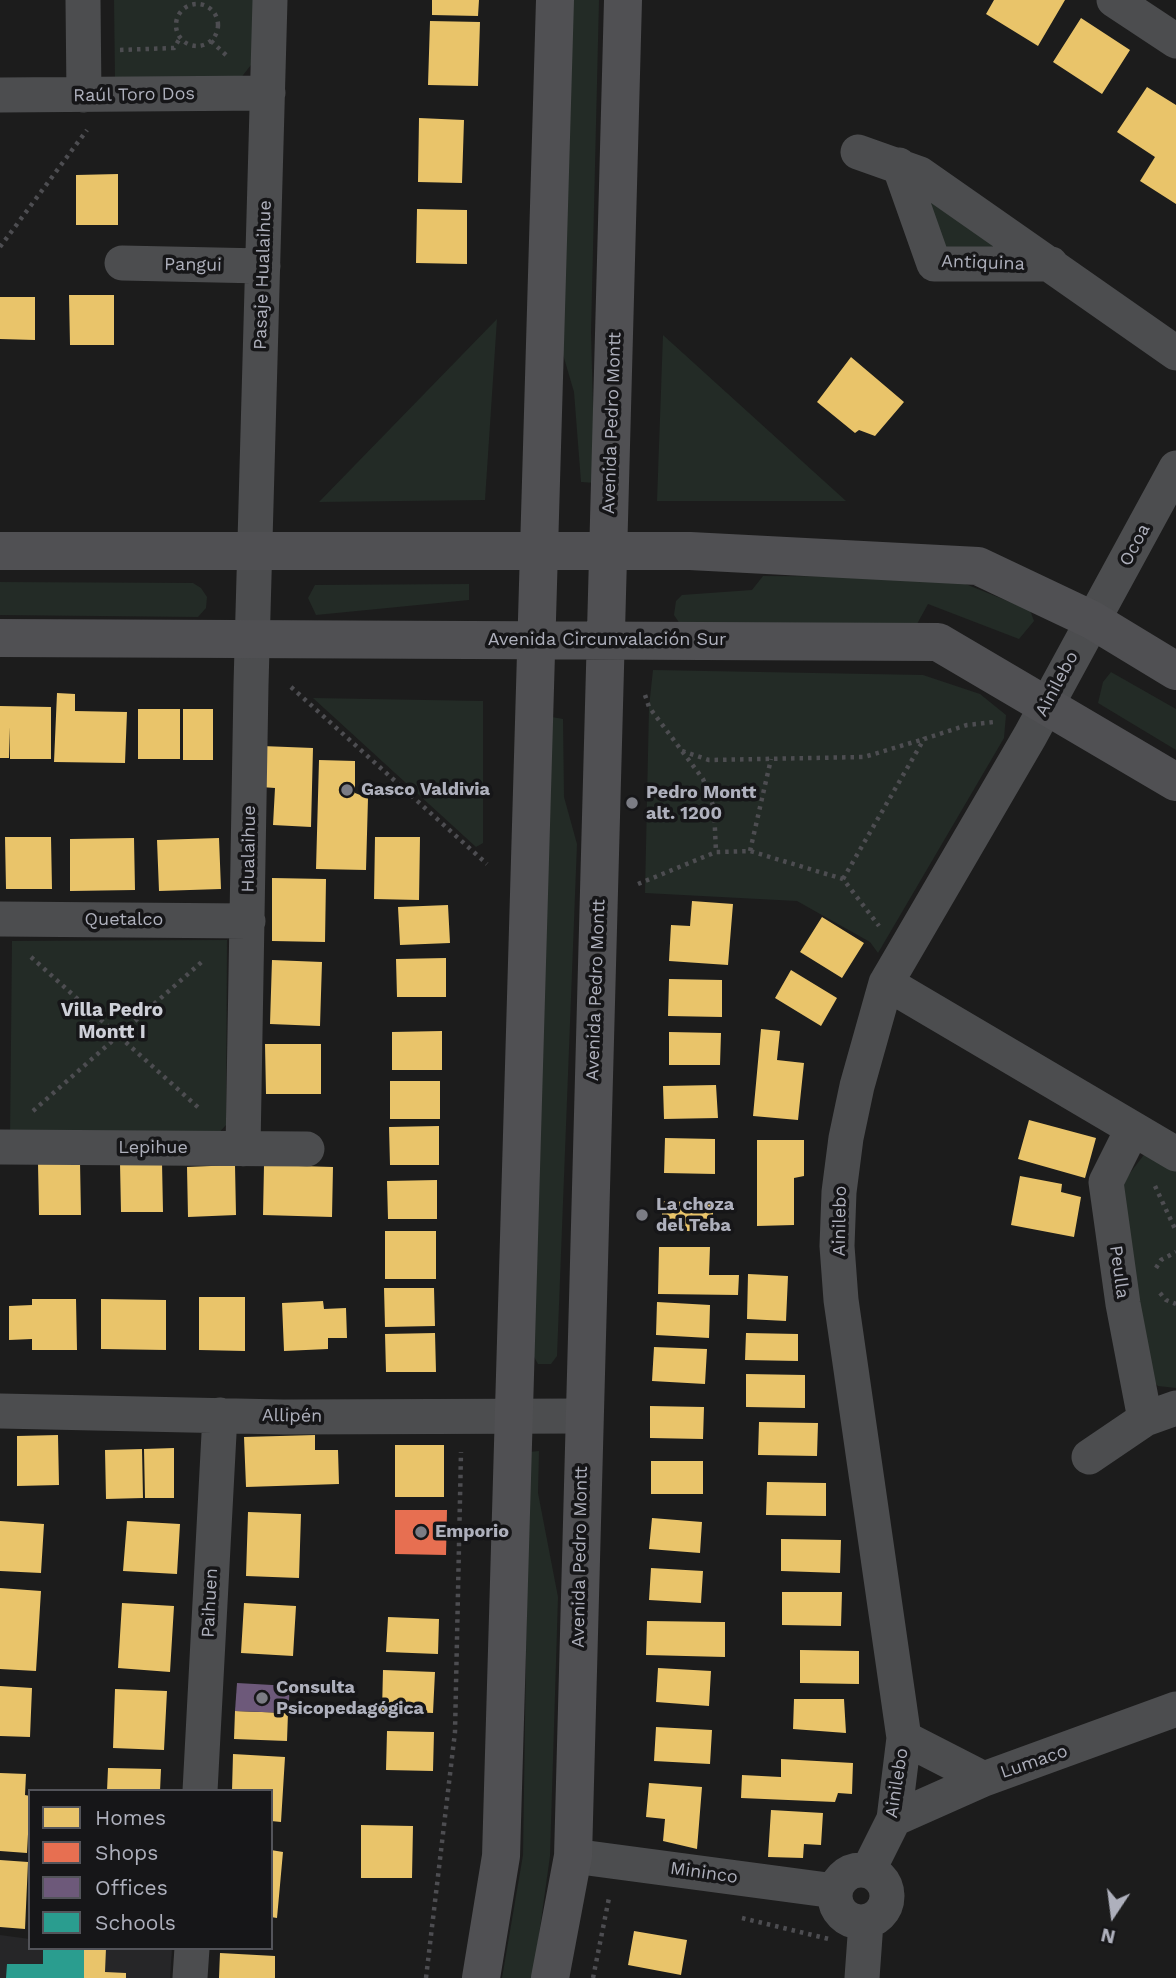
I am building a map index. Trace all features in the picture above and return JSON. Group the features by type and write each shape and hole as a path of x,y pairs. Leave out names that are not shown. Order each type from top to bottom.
{"main road":[{"path":"481,1978 501,1856 555,0"},
{"name":"Avenida Pedro Montt","path":"550,1978 573,1856 623,0"},
{"path":"0,551 690,551 978,566 1092,620 1176,671"},
{"name":"Avenida Circunvalación Sur","path":"0,638 938,642 1176,782"}],"street":[{"path":"83,0 83,49 98,95"},
{"name":"Pasaje Hualaihue","path":"254,550 270,0"},
{"path":"1114,0 1176,41"},
{"name":"Raúl Toro Dos","path":"0,95 268,93"},
{"name":"Antiquina","path":"858,152 920,174 1176,352"},
{"name":"Antiquina","path":"899,165 934,264 1051,264"},
{"name":"Pangui","path":"122,264 263,266"},
{"name":"Ocoa","path":"1092,620 1176,468"},
{"name":"Hualaihue","path":"243,1149 254,550"},
{"name":"Ainilebo","path":"868,1871 894,1819 904,1738 841,1300 839,1192 846,1138 857,1086 886,983 1092,620"},
{"name":"Quetalco","path":"0,919 248,921"},
{"path":"886,983 1176,1154"},
{"name":"Peulla","path":"1089,1457 1160,1413 1123,1304 1105,1182 1132,1130"},
{"name":"Lepihue","path":"0,1147 307,1149"},
{"name":"Allipén","path":"0,1411 514,1418 584,1416"},
{"name":"Paihuen","path":"200,1789 220,1415"},
{"name":"Lumaco","path":"894,1819 984,1779 1176,1709"},
{"path":"904,1738 984,1779"},
{"name":"Mininco","path":"573,1856 835,1891"},
{"path":"868,1871 883,1880 888,1897 864,1949 858,1922 842,1915 838,1908 835,1891 843,1876 850,1872 868,1871"},
{"path":"190,1978 192,1950"}],"path":[{"path":"83,49 174,48 180,37 177,17 187,6 201,4 217,16 218,30 211,41 198,46 185,43 180,37"},
{"path":"0,247 98,95"},
{"path":"291,687 487,864"},
{"path":"649,707 704,779 714,808 716,852"},
{"path":"682,751 709,760 864,757 967,725 1006,721"},
{"path":"843,879 924,739"},
{"path":"750,851 771,759"},
{"path":"638,884 716,852 750,851 843,879 881,929"},
{"path":"30,1114 248,921"},
{"path":"22,949 243,1149"},
{"path":"1154,1276 1161,1260 1176,1252"},
{"path":"1156,1286 1166,1300 1176,1304"},
{"path":"426,1978 455,1732 461,1445"},
{"path":"593,1978 611,1888"},
{"path":"731,1916 864,1949"}],"shaded area":[{"path":"114,0 257,0 258,56 240,79 115,80"},
{"path":"573,0 599,0 591,332 595,483 581,482 574,392 557,334"},
{"path":"917,188 1003,250 943,253"},
{"path":"497,319 485,500 319,502"},
{"path":"663,335 846,501 657,501"},
{"path":"763,576 948,577 1030,610 1034,621 1019,639 928,604 917,624 684,630 674,615 676,601 682,595 752,590"},
{"path":"0,582 193,583 201,588 207,597 206,608 198,617 0,615"},
{"path":"469,584 469,600 316,615 308,598 315,585"},
{"path":"653,670 923,675 980,694 1006,715 1004,738 878,953 870,942 797,901 645,893 649,707"},
{"path":"1111,672 1176,709 1176,750 1098,703 1103,682"},
{"path":"313,698 483,701 483,843 476,847"},
{"path":"552,717 563,719 564,797 577,844 557,1356 551,1364 538,1364 533,1355"},
{"path":"227,940 226,1125 215,1137 10,1139 12,941"},
{"path":"1146,1152 1176,1169 1176,1388 1158,1386 1143,1371 1121,1185"},
{"path":"539,1451 538,1493 558,1597 550,1856 533,1978 502,1978 523,1855 529,1452"},
{"path":"0,1935 28,1939 28,1950 172,1950 170,1978 0,1978"}],"building: Homes":[{"path":"432,0 479,0 478,16 432,15"},
{"path":"994,0 1065,0 1038,46 986,14"},
{"path":"1081,18 1130,50 1102,94 1053,62"},
{"path":"430,21 480,22 478,86 428,85"},
{"path":"1147,87 1176,105 1176,204 1140,181 1155,157 1117,132"},
{"path":"419,118 464,120 462,183 418,182"},
{"path":"118,174 118,225 76,225 76,175"},
{"path":"417,209 467,210 467,264 416,263"},
{"path":"69,295 114,295 114,345 70,345"},
{"path":"0,297 35,297 35,340 0,339"},
{"path":"851,357 904,402 875,436 859,430 855,433 817,402"},
{"path":"57,693 75,694 75,711 127,712 125,763 54,762"},
{"path":"0,706 51,707 51,759 10,759 10,727 9,758 0,758"},
{"path":"138,709 180,709 180,759 138,759"},
{"path":"183,709 213,709 213,760 183,760"},
{"path":"262,746 313,748 311,827 273,825 275,788 261,787"},
{"path":"319,760 355,761 355,793 368,798 366,870 316,869"},
{"path":"5,837 51,837 52,889 6,889"},
{"path":"375,837 420,837 419,900 374,899"},
{"path":"134,838 135,890 70,891 70,839"},
{"path":"219,838 221,889 159,891 157,840"},
{"path":"272,878 326,879 325,942 272,941"},
{"path":"692,901 733,904 728,965 669,961 671,925 690,926"},
{"path":"448,905 450,943 400,945 398,907"},
{"path":"822,917 864,943 842,978 800,952"},
{"path":"446,958 446,997 397,997 396,959"},
{"path":"272,960 322,962 320,1026 270,1024"},
{"path":"791,970 837,998 821,1026 775,998"},
{"path":"669,979 722,980 722,1017 668,1016"},
{"path":"761,1029 780,1031 777,1060 804,1063 798,1120 753,1116"},
{"path":"442,1031 442,1070 392,1070 392,1032"},
{"path":"669,1032 721,1033 720,1065 669,1065"},
{"path":"265,1044 321,1044 321,1094 266,1094"},
{"path":"390,1081 440,1081 440,1119 390,1119"},
{"path":"716,1085 718,1118 664,1119 663,1086"},
{"path":"1029,1120 1096,1138 1085,1178 1018,1159"},
{"path":"439,1126 439,1165 390,1165 389,1127"},
{"path":"665,1138 715,1139 715,1174 664,1173"},
{"path":"757,1140 804,1140 804,1176 794,1178 794,1225 757,1226"},
{"path":"80,1162 81,1215 39,1215 38,1163"},
{"path":"162,1162 163,1212 121,1212 120,1163"},
{"path":"235,1165 236,1215 188,1217 187,1167"},
{"path":"264,1165 333,1167 332,1217 263,1215"},
{"path":"1020,1176 1062,1184 1061,1192 1081,1197 1074,1237 1011,1225"},
{"path":"437,1180 437,1219 388,1219 387,1181"},
{"path":"662,1201 713,1203 713,1232 662,1230"},
{"path":"385,1231 436,1231 436,1279 385,1279"},
{"path":"659,1247 710,1247 709,1275 739,1275 738,1295 658,1294"},
{"path":"748,1274 788,1276 786,1321 747,1319"},
{"path":"384,1288 434,1288 435,1326 385,1327"},
{"path":"199,1297 245,1297 245,1351 199,1350"},
{"path":"32,1299 76,1299 77,1350 32,1350 32,1339 9,1340 9,1306 32,1305"},
{"path":"101,1299 166,1300 166,1350 101,1349"},
{"path":"323,1301 324,1309 346,1308 347,1338 328,1338 328,1349 284,1351 282,1303"},
{"path":"657,1302 710,1305 709,1338 656,1335"},
{"path":"435,1333 436,1372 386,1372 385,1334"},
{"path":"746,1333 798,1334 798,1361 745,1360"},
{"path":"654,1347 707,1349 705,1384 652,1381"},
{"path":"746,1374 805,1375 805,1408 746,1407"},
{"path":"650,1406 704,1407 703,1439 650,1438"},
{"path":"759,1422 818,1423 817,1456 758,1455"},
{"path":"58,1435 59,1485 17,1486 17,1436"},
{"path":"315,1435 315,1450 338,1450 339,1484 246,1487 244,1437"},
{"path":"395,1445 444,1445 444,1497 395,1497"},
{"path":"174,1448 174,1498 145,1498 144,1449"},
{"path":"142,1449 143,1498 106,1499 105,1450"},
{"path":"651,1461 703,1461 703,1494 651,1494"},
{"path":"767,1482 826,1483 826,1516 766,1515"},
{"path":"248,1512 301,1514 299,1578 246,1576"},
{"path":"652,1518 702,1522 700,1553 649,1549"},
{"path":"0,1521 44,1524 41,1573 0,1571"},
{"path":"127,1521 180,1524 177,1574 123,1571"},
{"path":"781,1539 841,1540 840,1573 781,1571"},
{"path":"651,1568 703,1571 701,1603 649,1600"},
{"path":"0,1588 41,1591 36,1671 0,1669"},
{"path":"782,1592 842,1592 841,1626 782,1625"},
{"path":"122,1603 174,1606 170,1672 118,1668"},
{"path":"244,1603 296,1606 293,1656 241,1653"},
{"path":"388,1617 439,1619 438,1654 386,1652"},
{"path":"647,1621 725,1622 725,1657 646,1655"},
{"path":"800,1650 859,1651 859,1684 800,1683"},
{"path":"658,1668 711,1671 709,1706 656,1702"},
{"path":"383,1670 435,1672 433,1713 382,1711"},
{"path":"0,1686 32,1688 30,1737 0,1736"},
{"path":"115,1689 167,1691 164,1750 113,1748"},
{"path":"794,1699 844,1699 846,1733 793,1729"},
{"path":"235,1711 288,1713 287,1741 234,1739"},
{"path":"656,1727 712,1730 710,1764 654,1761"},
{"path":"387,1731 434,1732 433,1771 386,1770"},
{"path":"233,1754 285,1757 281,1822 273,1821 273,1789 232,1789"},
{"path":"781,1759 853,1763 852,1794 838,1793 835,1802 741,1798 742,1775 781,1777"},
{"path":"108,1768 161,1769 160,1789 107,1789"},
{"path":"0,1773 26,1774 27,1853 0,1851"},
{"path":"649,1783 702,1787 697,1849 663,1841 665,1819 646,1817"},
{"path":"771,1810 823,1813 821,1845 804,1844 803,1858 768,1857"},
{"path":"361,1825 413,1826 412,1878 361,1878"},
{"path":"273,1850 283,1852 277,1918 273,1917"},
{"path":"0,1860 28,1862 25,1929 0,1927"},
{"path":"634,1931 687,1940 681,1975 628,1965"},
{"path":"84,1950 106,1950 105,1972 126,1973 126,1978 84,1978"},
{"path":"220,1953 275,1956 275,1978 219,1978"}],"building: Shops":[{"name":"Emporio","path":"395,1510 447,1510 446,1555 395,1554"}],"building: Offices":[{"name":"Consulta Psicopedagógica","path":"237,1683 290,1686 288,1713 235,1711"}],"building: Schools":[{"path":"43,1950 84,1950 84,1978 6,1978 7,1964 43,1964"}],"place":[{"name":"Gasco Valdivia","path":"347,790"},
{"name":"Pedro Montt alt. 1200","path":"632,803"},
{"name":"La choza del Teba","path":"642,1215"},
{"name":"Emporio","path":"421,1532"},
{"name":"Consulta Psicopedagógica","path":"262,1698"}],"district":[{"name":"Villa Pedro Montt I","path":"112,1021"}]}
